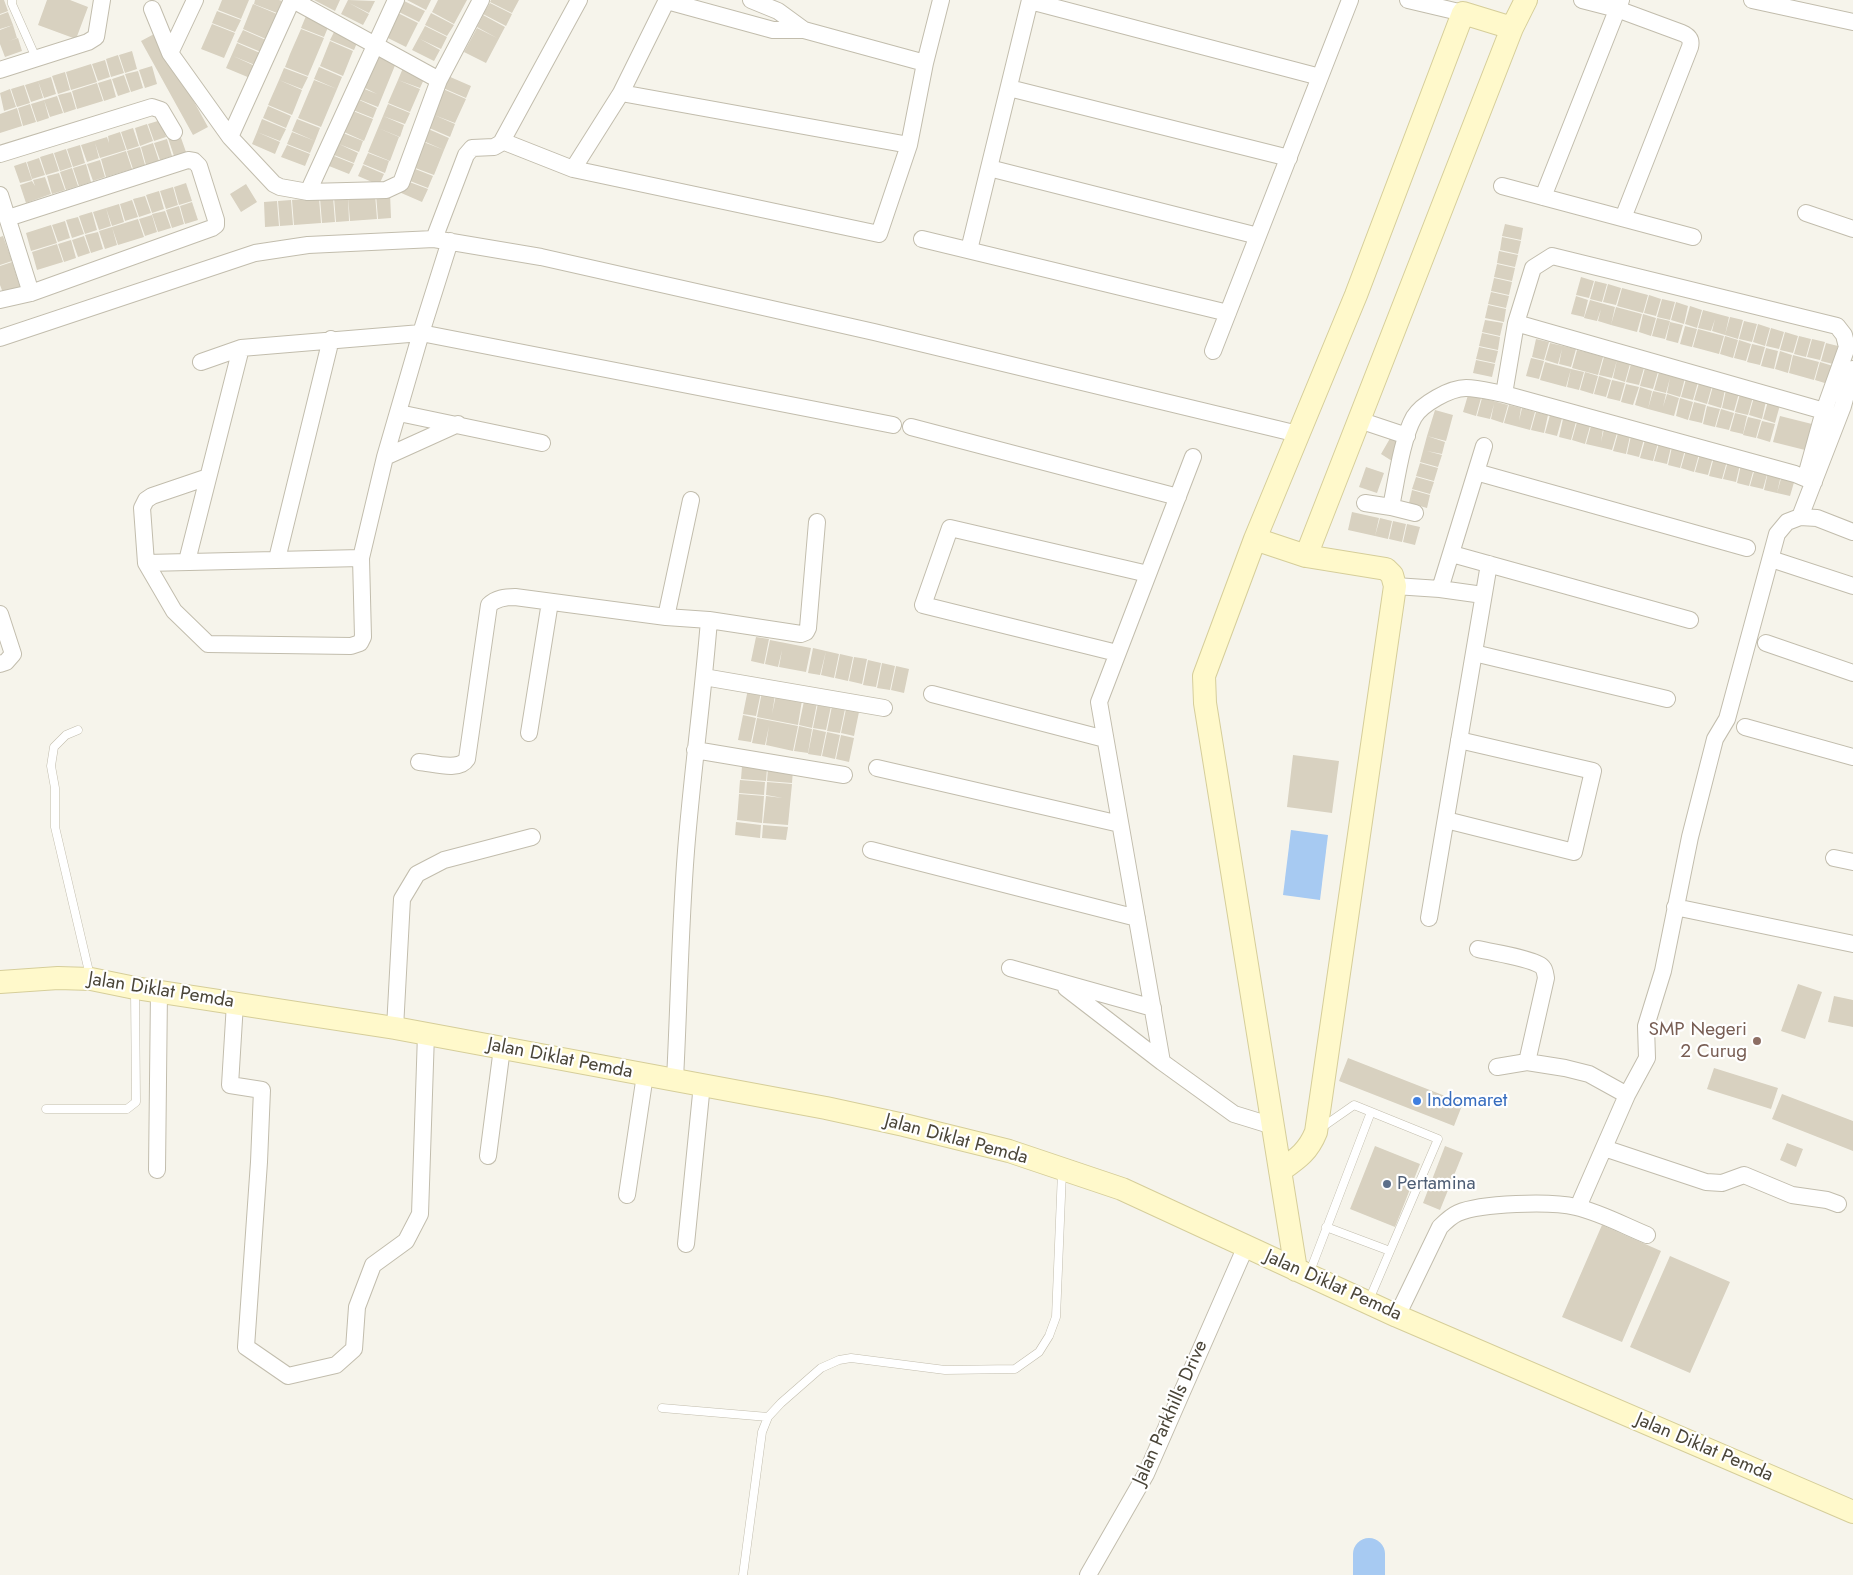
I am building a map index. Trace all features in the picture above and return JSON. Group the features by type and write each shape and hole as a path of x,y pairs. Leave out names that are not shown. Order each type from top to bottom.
{"street":[{"path":"170,53 194,0"},
{"path":"230,137 292,0 439,80"},
{"path":"308,192 396,0"},
{"path":"152,9 170,53 230,137 274,184 308,192 386,190 401,184 439,80 481,0"},
{"path":"208,477 152,496 146,500 142,508 146,563 174,611 208,644 350,646 360,644 363,637 361,558 384,458 422,332 442,240 468,151 474,147 496,147 502,140 579,0"},
{"path":"751,0 778,11 804,30"},
{"path":"502,140 573,169 879,234 909,145 925,63 941,0"},
{"path":"1213,350 1350,0"},
{"path":"1408,0 1468,14 1507,26"},
{"path":"1301,555 1359,420 1507,26 1526,0"},
{"path":"1582,0 1619,4 1687,35 1691,43 1623,218"},
{"path":"1752,0 1807,6 1853,22"},
{"path":"0,70 88,42 96,37 98,1"},
{"path":"573,169 620,93 667,1 773,30 804,30 925,63"},
{"path":"969,250 1030,1 1320,77"},
{"path":"1543,197 1619,4"},
{"path":"1302,1272 1280,1171 1205,703 1204,676 1260,541 1298,434 1356,295 1468,14"},
{"path":"1009,88 1289,158"},
{"path":"620,93 909,145"},
{"path":"0,154 152,108 161,110 174,132"},
{"path":"0,300 31,293 216,225 216,216 199,166 194,161 188,160 8,218"},
{"path":"989,168 1258,236"},
{"path":"1502,186 1693,237"},
{"path":"0,195 31,293"},
{"path":"1806,213 1853,228"},
{"path":"922,239 1228,313"},
{"path":"0,338 255,253 308,245 442,240 541,257 855,328 1298,434"},
{"path":"1504,394 1516,323 1533,268 1552,256 1837,326 1844,335 1847,347 1824,411 1810,480 1800,517"},
{"path":"1516,323 1824,411"},
{"path":"201,362 241,348 422,332 893,425"},
{"path":"277,559 331,339"},
{"path":"187,561 241,348"},
{"path":"1810,480 1843,406 1853,369"},
{"path":"1390,507 1407,436 1414,416 1441,394 1465,388 1504,394 1810,480"},
{"path":"399,413 542,443"},
{"path":"1359,420 1407,436"},
{"path":"384,458 458,424"},
{"path":"911,427 1178,497"},
{"path":"1440,589 1484,446"},
{"path":"1162,1062 1099,702 1193,457"},
{"path":"1476,472 1747,548"},
{"path":"666,617 691,500"},
{"path":"1365,503 1416,513"},
{"path":"1578,1207 1627,1095 1647,1058 1646,1026 1663,971 1690,837 1715,739 1727,719 1777,534 1787,522 1800,517 1817,518 1853,532"},
{"path":"419,762 457,766 464,763 467,759 489,605 504,597 666,617 709,620 801,634 806,632 818,522"},
{"path":"1117,653 923,605 950,528 1148,574"},
{"path":"1260,541 1301,555 1386,569 1392,575 1395,586 1316,1132 1311,1144 1302,1155 1280,1171"},
{"path":"1452,554 1690,620"},
{"path":"146,563 361,558"},
{"path":"1770,559 1853,586"},
{"path":"1429,918 1489,564"},
{"path":"1395,586 1440,589 1483,595"},
{"path":"529,733 550,602"},
{"path":"0,614 13,654 6,662 0,664"},
{"path":"675,1080 686,854 709,620"},
{"path":"1766,644 1853,673"},
{"path":"1474,653 1667,699"},
{"path":"704,677 884,708"},
{"path":"932,694 1105,739"},
{"path":"1745,727 1853,757"},
{"path":"1446,820 1574,852 1594,771 1459,740"},
{"path":"695,750 844,775"},
{"path":"877,768 1120,824"},
{"path":"395,1028 402,899 417,874 444,860 532,837"},
{"path":"871,850 1137,918"},
{"path":"1834,858 1853,862"},
{"path":"1675,907 1853,944"},
{"path":"1478,949 1527,960 1541,965 1545,971 1546,978 1527,1062"},
{"path":"1010,968 1153,1008"},
{"name":"Jalan Diklat Pemda","path":"0,982 58,978 91,979 135,988 395,1028 702,1084 904,1124 1009,1151 1122,1189 1396,1316 1853,1512"},
{"path":"1058,982 1162,1062 1234,1114 1273,1126"},
{"path":"157,1170 159,991"},
{"path":"235,1002 230,1086 262,1090 246,1346 288,1376 336,1365 354,1349 357,1307 373,1265 406,1241 420,1214 426,1034"},
{"path":"488,1156 502,1048"},
{"path":"1497,1066 1527,1062 1566,1068 1589,1074 1627,1095"},
{"path":"627,1195 645,1075"},
{"path":"686,1244 702,1084"},
{"path":"1604,1148 1706,1182 1722,1183 1744,1175 1792,1195 1827,1200 1838,1204"},
{"path":"1396,1316 1440,1227 1448,1219 1459,1213 1494,1206 1559,1203 1578,1207 1647,1235"},
{"name":"Jalan Parkhills Drive","path":"1088,1575 1146,1474 1246,1246"}],"lane":[{"path":"12,0 12,4 36,58"},
{"path":"78,730 66,735 54,747 51,766 55,788 55,827 91,979"},
{"path":"46,1109 126,1109 133,1106 136,1102 135,988"},
{"path":"1316,1132 1354,1105 1438,1139 1368,1302"},
{"path":"1302,1272 1326,1227 1371,1112"},
{"path":"743,1575 762,1432 768,1416 821,1368 839,1360 851,1358 945,1370 1015,1369 1039,1352 1049,1336 1056,1317 1062,1170"},
{"path":"1326,1227 1390,1251"},
{"path":"662,1408 768,1416"}],"water":[{"path":"1291,830 1328,835 1320,900 1283,895"}],"building":[{"path":"0,0 4,0 8,11 0,14"},
{"path":"47,0 70,0 88,7 76,39 38,25"},
{"path":"222,0 249,0 241,19 218,10"},
{"path":"255,0 282,1 277,13 254,4"},
{"path":"314,0 340,0 335,11"},
{"path":"348,0 375,1 369,13 349,3 369,14 363,25 341,14"},
{"path":"402,0 425,11 419,22 397,11"},
{"path":"407,0 431,0 426,10"},
{"path":"438,0 467,0 454,24 432,12"},
{"path":"491,0 519,0 512,13 490,2"},
{"path":"490,3 512,14 506,26 483,14"},
{"path":"253,4 277,14 266,39 243,29"},
{"path":"217,11 241,20 235,32 212,23"},
{"path":"8,12 13,25 0,29 0,15"},
{"path":"396,12 418,23 406,47 384,36"},
{"path":"431,13 454,25 447,36 425,25"},
{"path":"483,15 505,27 486,63 464,52 477,28 497,38 477,27"},
{"path":"306,16 329,25 324,37 301,28"},
{"path":"212,24 235,33 224,58 201,49"},
{"path":"13,25 17,38 9,41 18,38 22,51 5,57 0,44 0,30"},
{"path":"425,26 447,37 441,49 420,39 440,50 434,61 412,50"},
{"path":"336,28 359,38 354,50 330,40"},
{"path":"301,29 324,38 308,76 285,67"},
{"path":"243,30 266,40 261,52 237,42"},
{"path":"156,33 208,127 193,135 141,41"},
{"path":"330,41 353,51 343,76 320,66"},
{"path":"237,43 260,53 255,65 233,56 255,66 250,78 226,68"},
{"path":"132,51 137,69 125,73 119,55"},
{"path":"118,55 124,73 111,77 106,59"},
{"path":"376,55 396,63 378,107 358,99 362,88 377,94 363,87"},
{"path":"105,60 110,77 98,81 92,64"},
{"path":"91,64 97,82 71,90 66,72"},
{"path":"152,66 157,84 145,88 139,70"},
{"path":"319,67 342,77 337,89 314,79"},
{"path":"284,68 308,77 302,89 279,80"},
{"path":"403,68 425,77 420,88 398,80"},
{"path":"138,71 143,88 131,92 125,74"},
{"path":"65,72 70,90 58,94 52,76"},
{"path":"124,75 130,92 118,96 112,79"},
{"path":"448,76 471,86 466,98 443,88"},
{"path":"51,77 56,94 44,98 38,81"},
{"path":"111,79 116,97 104,101 98,83"},
{"path":"279,80 302,90 292,115 268,105"},
{"path":"314,80 337,89 321,127 298,118"},
{"path":"398,80 420,89 410,112 388,103"},
{"path":"38,81 43,98 31,102 25,85"},
{"path":"97,83 103,101 77,109 72,91"},
{"path":"24,85 30,103 17,107 11,89"},
{"path":"10,89 16,107 4,111 0,93"},
{"path":"443,89 466,99 455,123 434,115 455,124 450,137 427,127"},
{"path":"71,92 76,109 64,113 58,95"},
{"path":"57,96 63,113 50,117 44,100"},
{"path":"357,99 377,108 373,118 353,110"},
{"path":"44,100 49,118 37,122 31,104"},
{"path":"30,104 36,122 23,126 18,108"},
{"path":"388,104 410,113 405,124 383,116"},
{"path":"268,106 291,116 286,128 263,118"},
{"path":"17,108 22,126 0,133 0,114"},
{"path":"353,111 373,119 364,141 344,132"},
{"path":"383,116 404,125 400,137 378,128"},
{"path":"262,119 286,129 280,141 257,132"},
{"path":"297,119 320,128 315,141 292,131"},
{"path":"161,120 166,137 154,141 148,124"},
{"path":"147,124 153,141 140,146 135,128"},
{"path":"133,128 139,146 127,150 121,132"},
{"path":"378,128 399,137 390,161 368,152"},
{"path":"426,128 449,138 444,150 421,140"},
{"path":"120,132 126,150 100,158 95,143 99,158 87,162 81,145 107,137 109,143 108,136"},
{"path":"257,132 280,142 275,154 252,144"},
{"path":"292,132 315,141 310,153 287,144"},
{"path":"343,133 363,141 359,152 339,144"},
{"path":"180,135 186,152 174,156 168,138"},
{"path":"167,139 172,156 160,160 154,143"},
{"path":"421,141 444,150 434,175 410,166"},
{"path":"153,143 159,161 146,165 141,147"},
{"path":"339,144 358,153 354,163 334,155"},
{"path":"80,145 85,163 73,167 67,149"},
{"path":"287,145 310,154 305,166 281,157"},
{"path":"140,147 145,165 133,169 127,151"},
{"path":"66,149 72,167 60,171 54,153"},
{"path":"126,151 132,169 106,177 101,159"},
{"path":"53,153 59,171 46,175 40,157"},
{"path":"368,153 389,161 385,173 363,164"},
{"path":"334,156 354,164 349,174 329,166"},
{"path":"39,158 45,175 32,179 27,162"},
{"path":"100,160 105,177 93,181 87,164"},
{"path":"26,162 32,180 20,183 14,166"},
{"path":"86,164 91,182 79,186 73,168"},
{"path":"363,165 384,174 379,185 358,176"},
{"path":"410,167 433,176 428,188 405,179"},
{"path":"72,168 78,186 66,190 60,172"},
{"path":"59,173 65,190 52,194 47,176"},
{"path":"45,177 51,194 26,203 20,185 32,181 35,186 33,180"},
{"path":"404,180 428,189 422,202 399,192"},
{"path":"186,183 192,201 179,205 174,187"},
{"path":"246,184 257,202 241,212 230,194"},
{"path":"173,187 178,205 166,209 160,191"},
{"path":"159,191 164,209 152,213 146,195"},
{"path":"390,193 391,218 378,219 376,194"},
{"path":"375,194 377,219 350,221 348,196"},
{"path":"145,196 151,213 139,217 133,199"},
{"path":"348,196 349,221 336,222 334,197"},
{"path":"333,197 335,222 322,223 320,198"},
{"path":"319,198 321,223 294,225 292,200"},
{"path":"132,200 138,217 125,221 120,204"},
{"path":"291,200 293,225 280,226 278,201"},
{"path":"277,201 279,226 265,227 264,202"},
{"path":"192,202 198,220 185,224 180,206"},
{"path":"119,204 124,222 112,226 106,208"},
{"path":"179,206 184,224 172,228 166,210"},
{"path":"106,208 111,226 99,230 93,212"},
{"path":"165,211 171,228 158,232 152,214"},
{"path":"92,212 97,230 85,234 79,216"},
{"path":"152,215 157,232 145,236 139,219"},
{"path":"78,217 84,234 72,238 66,220"},
{"path":"138,219 144,237 118,245 112,227"},
{"path":"65,221 70,238 58,242 52,225"},
{"path":"1505,224 1523,228 1521,240 1502,236"},
{"path":"51,225 57,243 31,251 26,233"},
{"path":"112,227 117,245 105,249 99,231"},
{"path":"98,232 103,249 91,253 85,235"},
{"path":"3,236 12,261 0,265 0,237"},
{"path":"84,236 90,253 78,257 72,240"},
{"path":"1502,237 1521,241 1518,254 1500,250"},
{"path":"71,240 76,258 64,262 58,244"},
{"path":"57,244 63,262 37,270 32,252"},
{"path":"1499,251 1518,255 1515,267 1497,263"},
{"path":"12,262 20,287 3,293 0,285 0,266"},
{"path":"1497,264 1515,268 1512,281 1494,277"},
{"path":"1581,277 1594,281 1589,298 1576,295"},
{"path":"1494,278 1512,282 1509,295 1491,291"},
{"path":"1595,281 1607,284 1602,302 1590,299"},
{"path":"1608,284 1621,288 1616,305 1603,302"},
{"path":"1622,288 1648,295 1643,313 1617,306"},
{"path":"1491,292 1509,296 1506,308 1488,304"},
{"path":"1649,295 1661,299 1656,316 1644,313"},
{"path":"1576,296 1588,300 1584,317 1571,314"},
{"path":"1662,299 1675,302 1670,320 1657,317"},
{"path":"1590,300 1615,307 1611,325 1598,321 1601,309 1597,321 1584,318"},
{"path":"1676,302 1688,306 1684,324 1671,320"},
{"path":"1488,305 1506,309 1504,322 1485,318"},
{"path":"1690,306 1702,310 1697,328 1685,324"},
{"path":"1616,307 1642,314 1637,332 1611,325"},
{"path":"1703,310 1729,317 1725,335 1712,331 1715,319 1711,331 1698,328"},
{"path":"1643,314 1656,318 1651,336 1639,332"},
{"path":"1730,317 1743,320 1738,339 1725,335"},
{"path":"1657,318 1670,321 1665,339 1652,336"},
{"path":"1485,320 1503,323 1500,336 1482,332"},
{"path":"1744,321 1757,324 1752,342 1739,339"},
{"path":"1670,322 1683,325 1678,343 1666,340"},
{"path":"1758,324 1770,328 1765,346 1753,342"},
{"path":"1685,326 1697,329 1692,347 1680,344"},
{"path":"1771,328 1784,332 1779,349 1766,346"},
{"path":"1698,329 1724,336 1719,354 1693,347"},
{"path":"1785,332 1798,336 1793,353 1780,350"},
{"path":"1482,333 1500,337 1498,350 1479,346"},
{"path":"1725,336 1738,340 1733,358 1720,354"},
{"path":"1799,336 1811,339 1806,357 1794,354"},
{"path":"1536,339 1549,342 1544,360 1532,357"},
{"path":"1812,339 1825,342 1820,360 1807,357"},
{"path":"1739,340 1751,344 1746,361 1734,358"},
{"path":"1550,343 1576,349 1571,367 1559,364 1562,349 1558,364 1545,360"},
{"path":"1826,343 1838,346 1833,364 1821,361"},
{"path":"1752,344 1765,347 1760,365 1747,362"},
{"path":"1479,347 1498,351 1495,363 1476,359"},
{"path":"1766,348 1778,351 1774,369 1761,366"},
{"path":"1577,350 1603,357 1598,375 1572,368"},
{"path":"1780,351 1792,355 1788,373 1775,369"},
{"path":"1793,355 1819,362 1814,380 1789,373"},
{"path":"1604,357 1617,360 1612,378 1599,375"},
{"path":"1531,358 1544,361 1539,379 1526,376"},
{"path":"1476,360 1495,364 1492,377 1473,373"},
{"path":"1617,360 1630,364 1625,382 1613,378"},
{"path":"1545,362 1571,369 1566,387 1540,380"},
{"path":"1820,362 1833,366 1828,384 1815,380"},
{"path":"1631,364 1644,368 1639,385 1626,382"},
{"path":"1645,368 1658,372 1653,389 1640,386"},
{"path":"1571,369 1584,372 1579,390 1567,387"},
{"path":"1585,372 1598,376 1593,394 1580,390"},
{"path":"1659,372 1685,378 1680,397 1667,393 1670,378 1666,393 1654,390"},
{"path":"1599,376 1611,380 1606,397 1594,394"},
{"path":"1686,379 1698,382 1693,400 1681,397"},
{"path":"1612,380 1625,383 1620,401 1607,398"},
{"path":"1699,383 1712,386 1707,404 1694,400"},
{"path":"1626,384 1639,387 1633,405 1621,402"},
{"path":"1713,386 1725,390 1721,408 1708,404"},
{"path":"1640,387 1652,391 1648,409 1635,405"},
{"path":"1726,390 1739,393 1734,411 1722,408"},
{"path":"1653,391 1666,394 1663,407 1667,394 1679,398 1674,416 1648,409"},
{"path":"1740,394 1753,397 1748,415 1735,412"},
{"path":"1468,395 1481,398 1476,416 1463,412"},
{"path":"1754,397 1766,401 1762,419 1749,415"},
{"path":"1482,398 1508,405 1503,423 1491,419 1494,404 1490,419 1477,416"},
{"path":"1680,398 1693,402 1688,420 1676,416"},
{"path":"1768,401 1780,405 1775,423 1763,419"},
{"path":"1694,402 1706,405 1702,423 1689,420"},
{"path":"1509,405 1521,408 1519,421 1522,408 1535,412 1530,430 1504,423"},
{"path":"1707,406 1720,409 1715,427 1703,424"},
{"path":"1721,409 1734,413 1729,430 1716,427"},
{"path":"1435,410 1453,415 1446,441 1427,436"},
{"path":"1536,412 1548,415 1544,433 1531,430"},
{"path":"1735,413 1747,416 1743,434 1730,431"},
{"path":"1550,415 1562,418 1557,436 1545,433"},
{"path":"1780,416 1812,424 1805,450 1773,442"},
{"path":"1748,417 1761,420 1756,438 1743,435"},
{"path":"1563,419 1576,422 1571,440 1559,437"},
{"path":"1762,421 1775,424 1770,442 1757,438"},
{"path":"1577,422 1590,426 1585,444 1572,440"},
{"path":"1591,426 1603,429 1601,442 1604,429 1617,433 1612,450 1586,444"},
{"path":"1618,433 1630,436 1626,454 1613,451"},
{"path":"1392,435 1403,442 1392,461 1381,454"},
{"path":"1427,436 1445,442 1442,454 1427,451 1442,455 1438,467 1420,462"},
{"path":"1631,436 1644,439 1639,457 1627,454"},
{"path":"1645,440 1658,443 1653,461 1640,458"},
{"path":"1659,443 1671,447 1667,464 1654,461"},
{"path":"1672,447 1685,450 1680,468 1668,465"},
{"path":"1686,450 1699,454 1694,472 1681,468"},
{"path":"1700,454 1713,457 1708,475 1695,472"},
{"path":"1714,457 1727,461 1722,479 1709,476"},
{"path":"1728,461 1740,464 1736,482 1723,479"},
{"path":"1420,463 1438,468 1434,481 1416,476"},
{"path":"1741,465 1754,468 1749,486 1737,483"},
{"path":"1366,467 1384,473 1377,493 1359,487"},
{"path":"1755,468 1768,471 1763,489 1750,486"},
{"path":"1768,472 1781,475 1777,493 1764,490"},
{"path":"1782,475 1795,479 1790,496 1777,493"},
{"path":"1416,477 1434,482 1430,494 1412,489"},
{"path":"1412,490 1430,495 1427,508 1409,503"},
{"path":"1352,512 1379,518 1375,536 1348,530"},
{"path":"1380,518 1392,521 1388,539 1375,536"},
{"path":"1393,521 1406,524 1402,542 1389,539"},
{"path":"1407,524 1420,527 1415,545 1403,542"},
{"path":"756,637 769,639 764,664 751,661"},
{"path":"770,640 811,648 806,672 779,667 782,650 778,667 765,664"},
{"path":"813,648 826,651 820,675 808,673"},
{"path":"826,651 839,654 834,678 821,675"},
{"path":"840,654 853,657 848,681 835,678"},
{"path":"854,657 867,659 862,684 849,681"},
{"path":"868,660 881,663 876,687 863,685"},
{"path":"882,663 895,666 890,690 877,688"},
{"path":"896,666 909,669 904,693 891,690"},
{"path":"748,689 761,692 756,716 743,714"},
{"path":"762,692 775,695 772,714 776,695 802,700 798,725 757,717"},
{"path":"804,701 817,703 812,728 799,725"},
{"path":"818,703 831,706 826,730 813,728"},
{"path":"832,706 845,709 840,733 827,731"},
{"path":"846,709 859,712 854,736 841,733"},
{"path":"743,715 756,718 751,742 738,740"},
{"path":"757,718 798,726 793,751 766,745 769,726 765,745 752,743"},
{"path":"799,726 812,729 808,753 794,751"},
{"path":"813,729 826,732 821,756 808,754"},
{"path":"827,732 840,735 835,759 822,756"},
{"path":"841,735 854,738 849,762 836,759"},
{"path":"1293,755 1339,761 1332,813 1287,807"},
{"path":"742,766 767,768 766,781 741,779"},
{"path":"768,768 793,770 792,783 767,781"},
{"path":"740,780 765,782 764,795 739,793"},
{"path":"767,782 792,784 788,825 763,823 766,796 783,798 766,795"},
{"path":"739,794 764,796 762,823 737,820"},
{"path":"736,822 761,825 760,838 735,835"},
{"path":"763,825 788,827 786,840 762,838"},
{"path":"1798,984 1822,992 1805,1039 1781,1031"},
{"path":"1834,996 1853,1000 1853,1027 1828,1022"},
{"path":"1348,1058 1463,1103 1454,1126 1339,1081"},
{"path":"1714,1068 1778,1088 1771,1109 1707,1089"},
{"path":"1782,1094 1853,1121 1853,1151 1772,1119"},
{"path":"1787,1143 1803,1149 1796,1167 1780,1160"},
{"path":"1375,1146 1420,1164 1395,1227 1350,1209"},
{"path":"1445,1146 1463,1153 1440,1210 1423,1203"},
{"path":"1602,1225 1661,1251 1622,1342 1562,1317"},
{"path":"1670,1256 1730,1282 1690,1373 1630,1347"}],"waterway":[{"path":"1369,1554 1369,1575"}],"place":[{"name":"SMP Negeri 2 Curug","path":"1757,1041"},
{"name":"Indomaret","path":"1417,1101"},
{"name":"Pertamina","path":"1387,1184"}]}
